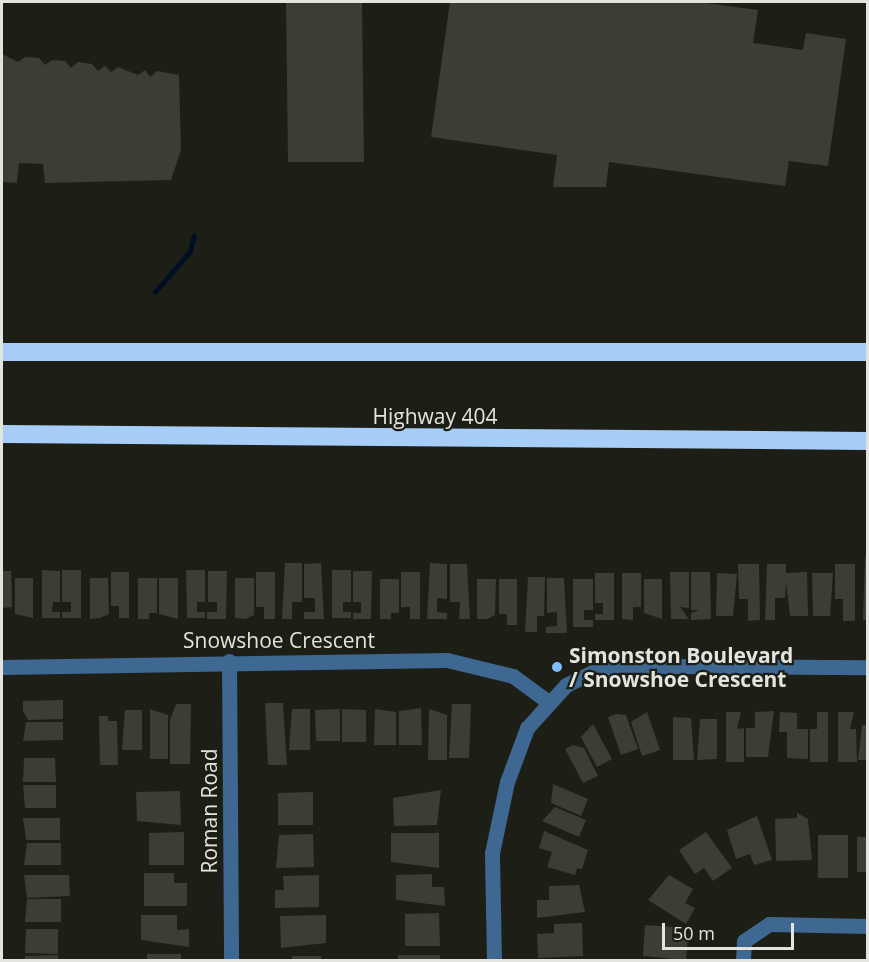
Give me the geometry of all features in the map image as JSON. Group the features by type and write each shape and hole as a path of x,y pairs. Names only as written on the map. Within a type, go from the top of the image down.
{"highway":[{"path":"2,352 867,352"},
{"name":"Highway 404","path":"2,434 867,441"}],"street":[{"name":"Snowshoe Crescent","path":"2,667 229,661 447,660 513,676 547,701"},
{"name":"Roman Road","path":"229,661 231,960"},
{"path":"494,960 492,853 498,818 527,728 547,701 597,670 867,668"},
{"path":"743,960 744,941 769,924 867,927"}],"building":[{"path":"286,2 362,2 364,162 288,162"},
{"path":"450,2 698,2 758,10 753,43 803,50 806,33 846,39 828,166 789,161 785,186 609,162 606,187 553,187 557,155 431,137"},
{"path":"2,54 18,62 25,57 39,58 45,65 52,60 65,61 71,68 78,62 92,64 98,71 105,66 111,72 118,67 138,75 145,70 150,77 157,71 179,75 181,150 171,180 45,183 43,164 19,163 17,183 2,182"},
{"path":"865,557 868,557 868,620 863,620"},
{"path":"285,563 302,563 302,602 292,602 292,619 282,619"},
{"path":"321,563 324,619 304,619 304,612 315,612 315,598 304,598 304,564"},
{"path":"430,563 447,564 447,599 437,598 437,612 447,613 447,619 427,619"},
{"path":"450,564 467,564 470,619 459,619 460,602 450,602"},
{"path":"738,564 759,564 760,620 748,621 748,599 739,599"},
{"path":"767,564 786,564 786,573 807,572 808,616 790,616 786,581 785,598 775,598 775,620 765,620"},
{"path":"835,564 855,564 855,621 843,621 843,599 835,599"},
{"path":"42,570 60,571 60,602 53,602 52,612 60,612 60,618 42,618"},
{"path":"62,570 81,570 81,618 62,618 62,612 71,612 71,602 62,602"},
{"path":"186,570 205,570 205,602 197,602 197,612 205,612 205,618 187,618"},
{"path":"332,570 351,570 351,602 343,602 343,612 351,612 351,618 332,618"},
{"path":"2,571 11,571 12,607 2,608"},
{"path":"208,571 227,571 226,619 207,619 207,612 217,612 217,602 208,602"},
{"path":"353,571 372,571 371,619 353,619 353,613 361,613 361,602 353,602"},
{"path":"111,572 129,572 129,618 119,618 119,606 111,606"},
{"path":"256,572 275,572 275,619 264,619 264,607 256,607"},
{"path":"401,572 420,572 420,619 410,619 410,607 401,607"},
{"path":"670,572 689,572 689,608 680,607 689,619 671,619"},
{"path":"691,572 710,572 711,619 691,620 691,613 699,610 691,610"},
{"path":"595,573 614,573 614,620 595,620 595,614 603,614 603,603 595,603"},
{"path":"622,573 641,573 641,607 633,607 633,620 622,619"},
{"path":"717,573 737,574 733,616 716,616"},
{"path":"812,573 833,573 830,616 813,616"},
{"path":"528,577 545,577 544,616 537,616 537,632 525,632"},
{"path":"15,578 33,578 33,618 15,614"},
{"path":"90,578 108,578 109,614 100,618 90,619"},
{"path":"138,578 157,578 157,613 149,613 149,619 138,619"},
{"path":"159,578 178,578 178,619 159,614"},
{"path":"235,578 254,578 254,615 245,619 235,618"},
{"path":"547,578 564,578 567,633 546,633 546,627 557,626 557,612 547,613"},
{"path":"380,579 399,579 399,613 391,613 391,619 380,619"},
{"path":"477,579 496,579 495,615 487,619 477,619"},
{"path":"499,579 517,579 517,625 507,625 507,614 499,614"},
{"path":"573,579 593,579 593,610 584,610 584,620 593,620 593,627 573,627"},
{"path":"644,579 662,579 662,619 644,613"},
{"path":"63,700 63,719 28,720 23,711 23,701"},
{"path":"265,703 283,703 287,765 268,765"},
{"path":"176,704 191,704 190,764 170,764 170,720"},
{"path":"452,704 471,704 469,758 449,758"},
{"path":"421,708 422,745 399,745 399,711"},
{"path":"150,709 168,715 168,759 150,759"},
{"path":"292,709 310,709 310,750 289,750"},
{"path":"340,709 340,741 316,741 315,710"},
{"path":"342,709 366,710 366,742 342,742"},
{"path":"375,709 396,712 396,745 374,745"},
{"path":"429,709 447,715 447,760 428,760"},
{"path":"125,710 142,710 142,750 122,750"},
{"path":"774,711 768,757 746,757 746,728 755,728 755,712"},
{"path":"647,712 660,750 642,756 631,722"},
{"path":"726,712 741,712 737,729 744,728 744,762 726,762"},
{"path":"780,712 797,713 797,729 808,729 808,759 787,758 787,732 779,732"},
{"path":"817,712 828,712 828,762 810,762 810,729 817,729"},
{"path":"838,712 854,712 850,729 856,729 857,762 838,762"},
{"path":"616,714 626,715 638,749 621,755 608,717"},
{"path":"99,716 108,716 108,721 117,721 118,765 100,765"},
{"path":"673,717 691,718 694,760 673,760"},
{"path":"700,719 717,719 717,759 697,760"},
{"path":"26,722 63,722 63,740 23,741"},
{"path":"593,724 612,759 597,767 581,737"},
{"path":"862,725 868,725 868,760 858,760"},
{"path":"573,745 584,748 598,776 583,783 565,749"},
{"path":"24,758 55,758 56,782 23,782"},
{"path":"553,784 588,799 581,816 551,803"},
{"path":"23,785 56,785 56,808 25,808"},
{"path":"441,790 437,825 394,826 393,798"},
{"path":"180,791 181,825 137,821 136,792"},
{"path":"313,792 313,825 278,825 278,793"},
{"path":"555,807 586,820 579,837 542,821"},
{"path":"797,813 808,819 812,860 776,861 775,819 797,818"},
{"path":"757,816 772,860 754,865 750,854 736,859 727,830"},
{"path":"23,818 60,818 60,840 26,840"},
{"path":"544,831 588,850 582,869 577,868 575,875 547,867 552,852 539,848"},
{"path":"184,832 184,865 149,865 149,833"},
{"path":"706,832 732,868 713,881 704,868 695,874 679,850"},
{"path":"391,833 439,833 439,868 391,862"},
{"path":"313,834 314,867 276,868 279,835"},
{"path":"818,835 848,835 848,878 818,878"},
{"path":"857,837 868,837 868,872 857,872"},
{"path":"27,843 61,843 61,865 24,865"},
{"path":"144,873 174,873 174,883 187,883 187,906 144,906"},
{"path":"432,874 432,887 444,887 445,906 396,900 396,875"},
{"path":"24,875 69,875 70,896 27,898"},
{"path":"319,875 319,907 275,908 275,890 284,890 283,876"},
{"path":"669,875 693,889 685,903 695,908 686,924 648,900"},
{"path":"579,885 585,912 537,918 537,900 549,900 549,886"},
{"path":"27,899 61,899 61,922 25,922"},
{"path":"439,913 440,946 405,946 405,914"},
{"path":"141,915 177,915 177,930 189,929 189,947 141,940"},
{"path":"326,915 326,943 281,948 280,916"},
{"path":"582,923 583,956 538,958 537,934 554,933 554,924"},
{"path":"645,925 673,927 672,937 688,938 686,960 643,956"},
{"path":"26,929 58,929 58,954 25,953"},
{"path":"147,954 181,954 181,960 147,960"},
{"path":"58,955 58,960 25,960 25,956"},
{"path":"398,955 440,955 440,960 398,960"},
{"path":"292,956 321,956 321,960 292,960"}],"waterway":[{"path":"155,292 190,251 194,235"}],"place":[{"name":"Simonston Boulevard / Snowshoe Crescent","path":"557,667"}]}
